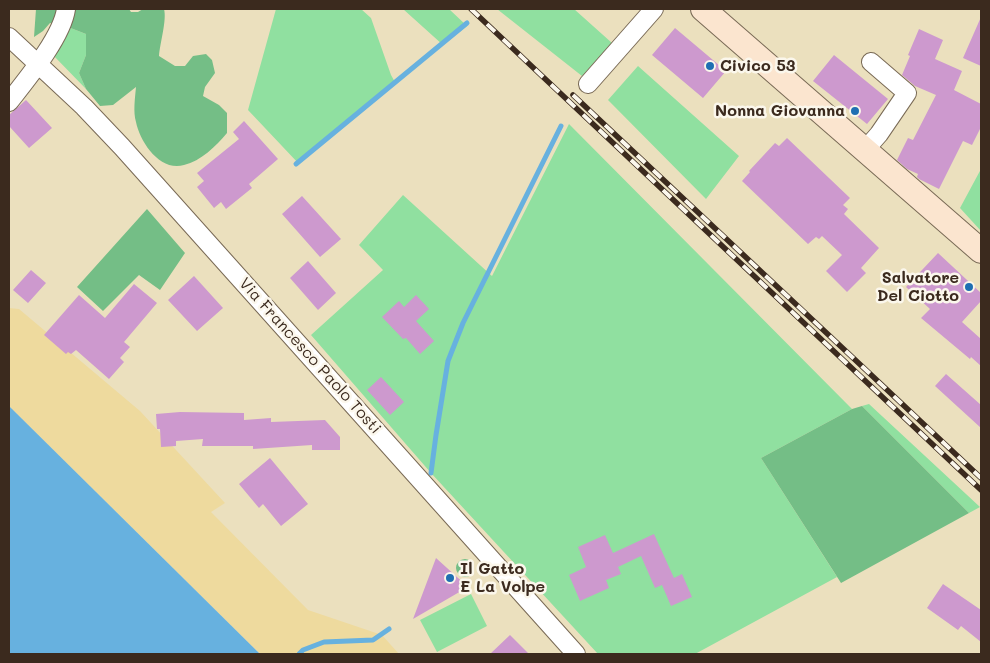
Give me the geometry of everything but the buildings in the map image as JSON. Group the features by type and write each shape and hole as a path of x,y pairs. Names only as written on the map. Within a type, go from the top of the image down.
{"main road":[{"path":"703,9 981,252"}],"street":[{"path":"9,102 39,63 65,19 66,9"},
{"path":"588,84 654,9"},
{"name":"Via Francesco Paolo Tosti","path":"9,37 39,63 122,147 576,654"},
{"path":"865,150 879,134 907,93 871,62"}],"green space":[{"path":"36,9 129,9 131,12 138,12 143,9 164,9 164,25 159,56 175,66 185,66 193,56 206,54 212,60 215,73 205,87 203,96 219,105 227,113 227,133 208,152 190,163 175,166 159,160 152,154 138,130 134,105 136,87 113,105 100,106 86,89 79,73 86,55 86,34 50,23 34,37"},
{"path":"276,9 361,9 371,18 396,84 299,164 248,110"},
{"path":"403,9 449,9 467,26 443,45"},
{"path":"497,9 574,9 612,43 582,76"},
{"path":"68,27 86,34 86,55 79,73 86,89 52,54"},
{"path":"638,66 739,156 706,199 608,100"},
{"path":"569,124 852,409 761,458 837,577 695,654 598,654 431,473 311,335 383,270 359,245 403,195 492,276"},
{"path":"981,169 981,231 960,208"},
{"path":"147,209 185,253 160,290 139,275 103,311 77,287"},
{"path":"869,404 980,507 969,513 862,406"},
{"path":"862,406 969,513 841,583 761,458 852,409"},
{"path":"461,559 469,559 474,564 472,575 461,577 456,572 456,564"},
{"path":"471,594 487,626 437,652 420,620"}],"sand":[{"path":"9,308 19,309 140,411 225,503 211,512 308,610 382,635 399,654 260,654 9,406"}],"water":[{"path":"9,406 260,654 9,654"}],"waterway":[{"path":"296,164 467,23"},
{"path":"431,473 448,361 463,323 561,126"},
{"path":"299,654 303,650 324,642 373,640 389,629"}],"railway":[{"path":"471,9 981,490"},
{"path":"573,95 981,478"}],"place":[{"name":"Civico 53","path":"710,66"},
{"name":"Nonna Giovanna","path":"855,111"},
{"name":"Salvatore Del Ciotto","path":"969,287"},
{"name":"Il Gatto E La Volpe","path":"450,578"}]}
